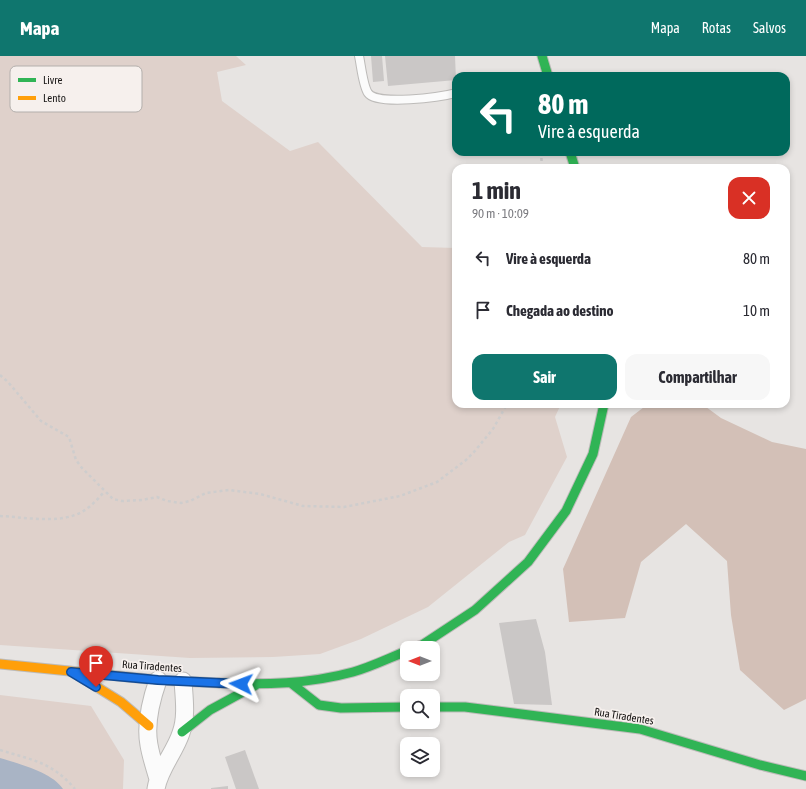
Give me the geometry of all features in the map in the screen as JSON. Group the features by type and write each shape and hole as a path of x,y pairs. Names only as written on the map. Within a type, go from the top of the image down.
{"main road":[{"path":"542,56 547,72"},
{"path":"428,641 475,610 528,562 566,511 593,454 603,408"},
{"name":"Rua Tiradentes","path":"0,664 158,680 256,684 290,683 353,672 400,654"},
{"path":"71,672 121,702 148,726"},
{"path":"290,683 307,698 319,705 341,708 400,708"},
{"path":"182,732 210,710 256,684"},
{"name":"Rua Tiradentes","path":"440,707 466,707 640,729 760,765 806,776"}],"street":[{"path":"157,784 149,745 148,726 152,700 158,680"},
{"path":"157,784 182,732 184,707 183,680"}],"lane":[{"path":"359,56 368,92 376,99 390,101 452,93"}],"path":[{"path":"0,375 8,382 41,421 69,437 76,460 89,477 113,499 122,501 142,500 157,497 180,503 190,501 206,493 229,490 280,498 297,505 331,507 355,505 400,496 437,482 466,460 492,429 505,408"},
{"path":"0,516 61,518 75,515 89,507 104,492"},
{"path":"0,750 37,761 55,769 75,789"}],"shaded area":[{"path":"0,56 236,56 246,65 217,72 222,101 290,151 318,142 422,247 452,248 452,408 559,408 555,417 567,457 525,535 509,542 428,607 361,639 320,654 273,657 190,658 0,645"},
{"path":"643,408 707,408 721,418 772,442 806,449 806,699 784,710 740,670 731,615 727,561 686,524 641,562 625,618 569,622 563,569 631,417"},
{"path":"0,695 91,706 124,760 123,789 0,789"}],"water":[{"path":"0,758 43,773 58,783 63,789 0,789"}],"building":[{"path":"371,56 382,56 384,81 373,82"},
{"path":"385,56 455,56 456,72 452,72 452,80 388,86"},
{"path":"536,619 545,652 552,705 514,704 499,623"},
{"path":"245,750 259,789 236,789 225,757"},
{"path":"228,786 228,789 211,789 211,788"}],"traffic: fast":[{"path":"542,56 547,72"},
{"path":"571,156 574,164"},
{"path":"428,641 475,610 528,562 566,511 593,454 603,408"},
{"path":"219,683 270,684 320,679 360,670 400,654"},
{"path":"291,683 319,705 341,708 400,707"},
{"path":"182,732 210,710 256,685"},
{"path":"440,707 465,707 640,729 760,765 806,776"}],"traffic: slow":[{"path":"0,664 158,680 219,683"},
{"path":"76,674 121,702 149,726"}],"route":[{"path":"96,687 71,672 158,680 183,680 241,684"}]}
